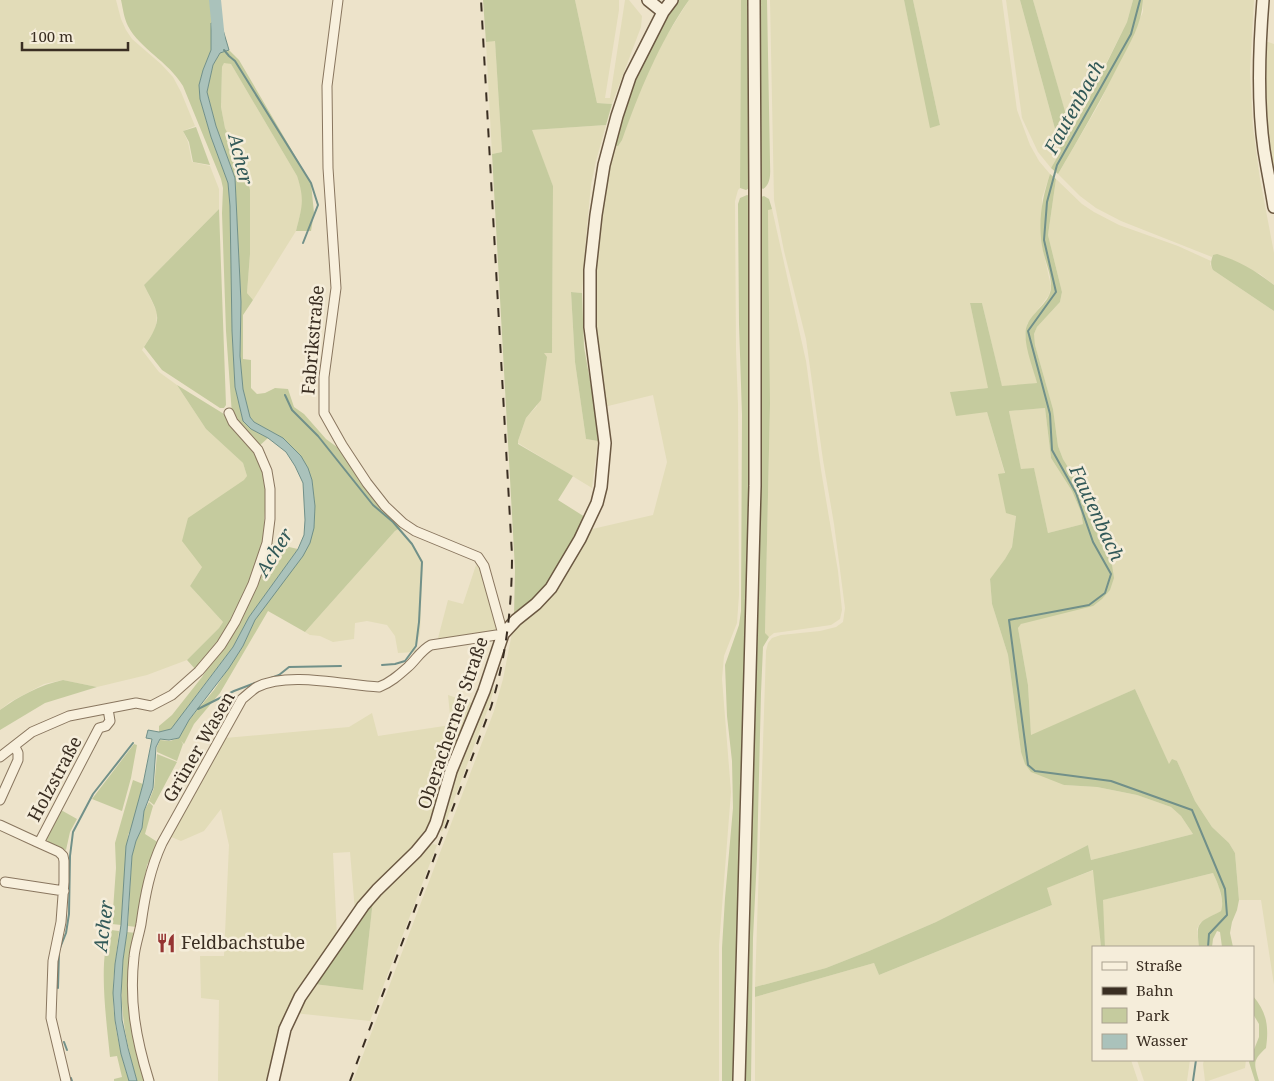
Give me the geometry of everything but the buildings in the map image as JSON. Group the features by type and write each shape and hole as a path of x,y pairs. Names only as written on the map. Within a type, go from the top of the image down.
{"street":[{"name":"Fabrikstraße","path":"338,0 327,86 328,168 336,288 324,377 324,413 342,445 368,483 385,506 403,523 415,531 478,557 484,566 503,634"},
{"path":"648,0 663,12"},
{"name":"Oberacherner Straße","path":"273,1081 285,1029 300,997 363,906 431,834 451,771 484,691 503,634 551,588 560,576 590,520 601,487 605,443 590,327 590,270 596,215 604,165 630,77 663,12 672,0"},
{"path":"739,1081 755,486 754,0"},
{"path":"1263,0 1259,58 1261,102 1264,149 1274,207"},
{"path":"0,757 32,732 69,716 136,703 151,706 172,695 199,671 221,645 252,584 267,543 270,519 270,489 267,471 258,450 233,422 229,413"},
{"name":"Grüner Wasen","path":"149,1081 132,1010 134,957 147,885 154,860 162,843 242,700 257,687 275,680 307,680 378,687 388,684 431,645 503,634"},
{"name":"Holzstraße","path":"100,728 106,726 110,720 108,709"},
{"name":"Holzstraße","path":"66,1081 52,1018 52,961 61,922 64,891 63,856 59,852 39,843 100,728 96,711"},
{"path":"0,800 18,760 18,753 15,747"},
{"path":"0,825 39,843"},
{"path":"5,882 64,891"}],"shaded area":[{"path":"0,0 116,0 121,19 132,39 161,64 173,77 181,92 195,126 183,131 188,142 192,162 210,166 219,189 219,209 144,285 157,312 156,328 142,350 159,372 177,385 206,429 243,463 247,476 202,567 190,586 223,622 187,660 147,675 97,687 63,680 44,684 10,702 0,710"},
{"path":"575,0 619,0 605,98 610,98 625,0 629,0 642,16 641,27 612,104 597,103"},
{"path":"689,0 741,0 740,188 735,201 739,595 737,623 724,656 722,679 731,792 719,945 719,1081 353,1081 494,711 503,679 513,628 588,530 653,515 667,462 653,395 604,407 595,348 594,254 613,145 662,43"},
{"path":"770,0 904,0 931,127 940,125 913,0 1002,0 1017,110 1030,145 1039,161 1050,174 1042,198 1042,246 1051,286 1049,295 1027,324 1025,335 1037,383 1002,387 982,303 970,303 989,388 950,392 987,412 1005,474 998,474 1016,515 1012,547 990,579 992,604 1008,655 1021,752 1064,785 1097,787 1137,795 1171,807 1181,816 1193,834 1091,860 1088,845 936,922 869,951 826,968 755,987 766,651 768,643 772,638 836,627 843,622 845,608 806,339 784,251 774,200"},
{"path":"1006,0 1020,0 1061,151 1051,168 1038,152 1022,118"},
{"path":"1033,0 1133,0 1127,22 1071,133"},
{"path":"1143,0 1254,0 1250,71 1253,128 1260,179 1274,253 1274,285 1260,274 1121,221 1096,208 1080,196 1058,174 1099,104 1143,12"},
{"path":"495,40 502,152 492,154 486,42"},
{"path":"1265,43 1274,44 1274,190 1264,124"},
{"path":"224,62 231,64 297,176 302,192 303,203 296,231 253,300 247,293 250,254 250,190 247,172 225,128 221,107 222,67"},
{"path":"606,125 591,185 582,293 571,292 575,362 586,439 598,441 592,488 518,443 518,441 526,418 537,406 543,353 552,353 553,186 531,130"},
{"path":"1056,179 1082,204 1094,212 1119,225 1178,246 1211,261 1210,264 1213,270 1274,311 1274,985 1261,900 1239,900 1235,853 1229,843 1212,827 1195,801 1177,761 1169,765 1135,689 1031,736 1028,685 1018,628 1021,624 1112,565 1098,536 1079,485 1063,459 1058,446 1053,409 1035,345 1034,334 1037,327 1060,302 1062,292 1048,235"},
{"path":"768,209 772,209 806,361 821,470 838,571 842,610 840,619 831,625 774,633 769,637 765,634 770,404"},
{"path":"1045,408 1051,458 1072,491 1081,512 1083,524 1048,533 1034,469 1021,470 1009,411"},
{"path":"400,528 423,561 420,633 415,652 398,653 395,636 387,625 367,621 355,623 354,639 333,642 305,632 395,531"},
{"path":"476,565 480,569 497,630 493,634 437,642 448,600 463,604"},
{"path":"488,687 494,689 489,706 442,832 438,826 446,794"},
{"path":"448,695 475,704 427,832 355,911 350,852 333,853 337,937 298,993 269,1081 218,1081 219,1000 201,998 200,956 224,956 229,845 221,809 204,831 181,841 169,836 225,738 349,727 372,713 378,736 451,725"},
{"path":"437,845 370,1021 294,1013 314,984 363,990 373,900 428,846"},
{"path":"1094,870 1101,946 1092,946 1092,1061 1131,1061 1138,1081 755,1081 755,997 874,963 879,975 1052,905 1046,888"},
{"path":"1213,873 1219,887 1223,906 1221,911 1200,923 1197,929 1199,946 1105,946 1102,900"},
{"path":"1137,1061 1190,1061 1187,1081 1144,1081"},
{"path":"1204,1061 1246,1061 1245,1068 1208,1081 1205,1081"}],"green space":[{"path":"121,0 219,0 221,23 211,24 211,50 199,85 200,99 211,137 228,183 235,387 243,421 251,429 268,438 258,447 232,415 226,331 222,213 223,188 221,179 183,86 170,69 133,34 128,26"},
{"path":"483,0 575,0 597,103 612,104 606,125 532,130 553,186 552,353 544,353 547,357 541,400 526,418 518,444 573,476 558,500 585,517 577,535 545,588 514,616 515,569 492,154 502,152 495,41 486,42"},
{"path":"678,0 689,0 659,50 622,140 618,146 613,145 638,72"},
{"path":"741,0 748,0 751,187 746,190 740,188"},
{"path":"760,0 767,0 770,169 768,184 763,189 759,186"},
{"path":"904,0 913,0 940,125 930,128"},
{"path":"1020,0 1033,0 1071,132 1127,22 1133,0 1143,0 1138,25 1131,41 1058,174 1051,168 1061,151"},
{"path":"229,50 239,60 311,183 314,213 311,231 296,231 302,203 297,176 231,64 224,63 222,67 221,107 225,128 247,172 250,190 250,254 247,293 253,300 243,315 243,359 251,360 251,388 257,394 265,393 275,388 288,389 294,407 304,414 326,439 341,450 372,497 393,518 400,528 395,531 305,632 268,611 220,693 194,724 184,744 181,741 183,744 177,761 157,752 160,740 170,741 179,738 189,720 214,690 243,646 255,620 314,528 315,506 312,480 283,438 254,422 250,417 243,389 240,356 241,302 235,178 216,126 207,92 213,65 220,53"},
{"path":"196,127 210,165 193,162 189,142 183,131"},
{"path":"1050,174 1056,179 1048,235 1062,292 1060,302 1037,327 1034,334 1035,345 1053,409 1058,446 1063,459 1079,485 1098,536 1112,565 1114,578 1110,590 1093,606 1021,624 1018,628 1028,685 1031,735 1135,689 1169,764 1172,759 1177,761 1195,801 1212,827 1229,843 1235,853 1239,900 1230,933 1233,946 1222,946 1220,932 1217,931 1212,946 1199,946 1198,932 1200,924 1221,911 1222,907 1220,892 1213,873 1103,900 1105,946 1101,946 1093,870 1047,888 1052,905 879,975 874,963 755,997 755,987 826,968 869,951 936,922 1088,845 1091,860 1193,834 1181,816 1171,807 1137,795 1097,787 1064,785 1031,772 1025,764 1021,752 1008,655 992,604 990,579 1012,547 1016,516 1006,513 998,474 1005,473 987,412 956,416 950,392 988,388 970,303 982,303 1002,386 1037,383 1025,336 1028,323 1048,298 1051,288 1040,227 1043,201","holes":["1045,408 1051,458 1072,491 1081,512 1083,524 1048,533 1034,468 1021,469 1009,411"]},
{"path":"747,195 750,196 750,497 733,1081 722,1081 722,948 733,808 732,761 727,716 725,665 739,625 741,611 742,415 738,204 740,198"},
{"path":"764,196 769,199 772,209 768,210 770,404 765,633 769,637 763,647 761,693 753,938 751,1081 742,1081 759,200"},
{"path":"219,209 226,405 224,408 220,408 162,370 144,347 155,329 157,316 144,285"},
{"path":"1217,254 1247,267 1274,285 1274,311 1213,270 1211,264 1213,255"},
{"path":"571,292 582,293 584,347 595,409 598,441 586,439 575,362"},
{"path":"177,385 224,414 255,450 263,472 266,494 263,541 249,585 220,640 196,670 187,660 223,622 190,586 202,567 182,541 188,518 244,480 247,476 243,463 206,429"},
{"path":"271,543 298,549 249,617 233,647 177,722 171,729 159,732 159,726 172,715 202,677 230,634"},
{"path":"63,680 97,687 45,703 0,730 0,710 30,692"},
{"path":"134,744 137,745 122,811 92,799"},
{"path":"157,754 177,762 154,805 149,801 154,788"},
{"path":"133,780 143,784 134,821 128,835 121,925 112,924 116,868 115,843"},
{"path":"149,802 153,806 145,834 159,843 147,865 137,927 128,926 132,856 142,828 144,811"},
{"path":"61,810 77,819 70,832 66,850 51,845 47,838"},
{"path":"373,900 363,990 314,984 322,976"},
{"path":"111,930 119,931 113,1004 118,1037 129,1081 114,1081 114,1079 122,1077 117,1056 110,1057 105,1010 104,974 107,942"},
{"path":"127,932 136,933 130,983 131,1027 146,1081 137,1081 124,1025 122,972"},
{"path":"1254,997 1264,1014 1267,1027 1266,1048 1258,1056 1255,1063 1259,1081 1255,1081 1249,1062 1254,1061 1254,1050 1259,1037 1259,1024 1254,1016"}],"water":[{"path":"211,23 221,23 229,50 220,53 213,65 207,92 216,126 235,178 241,302 240,356 243,389 250,417 254,422 283,438 301,456 308,468 312,480 315,506 314,528 310,543 303,556 255,620 243,646 229,668 189,720 179,738 160,739 156,747 153,788 144,811 142,828 132,856 127,932 123,960 122,1020 137,1081 129,1081 121,1054 115,1020 113,993 121,925 126,846 143,784 152,739 146,738 148,730 159,732 171,729 233,647 249,617 298,549 304,535 303,483 286,452 268,438 251,429 243,421 235,387 228,183 211,137 200,99 199,85 211,50"}],"waterway":[{"name":"Acher","path":"215,0 219,40"},
{"name":"Fautenbach","path":"1140,0 1131,34 1057,165 1047,202 1044,240 1056,292 1028,331 1050,414 1052,450 1076,493 1093,542 1111,574 1105,593 1089,605 1009,620 1028,765 1035,771 1111,781 1192,810 1225,889 1227,915 1209,934 1208,946"},
{"path":"224,50 235,61 311,183 318,205 303,243"},
{"path":"285,395 292,410 318,436 373,505 393,522 412,544 422,562 416,646 405,661 382,665"},
{"path":"271,678 279,675 289,667 341,666"},
{"path":"198,709 255,683"},
{"path":"60,948 66,933 69,914 70,856 73,832 93,794 133,743"},
{"path":"58,988 59,952"},
{"path":"64,1042 67,1050"},
{"name":"Fautenbach","path":"1193,1081 1196,1061"}],"railway":[{"path":"350,1081 491,707 501,670 507,632 511,594 512,555 481,0"}],"place":[{"name":"Feldbachstube","path":"166,943"}]}
